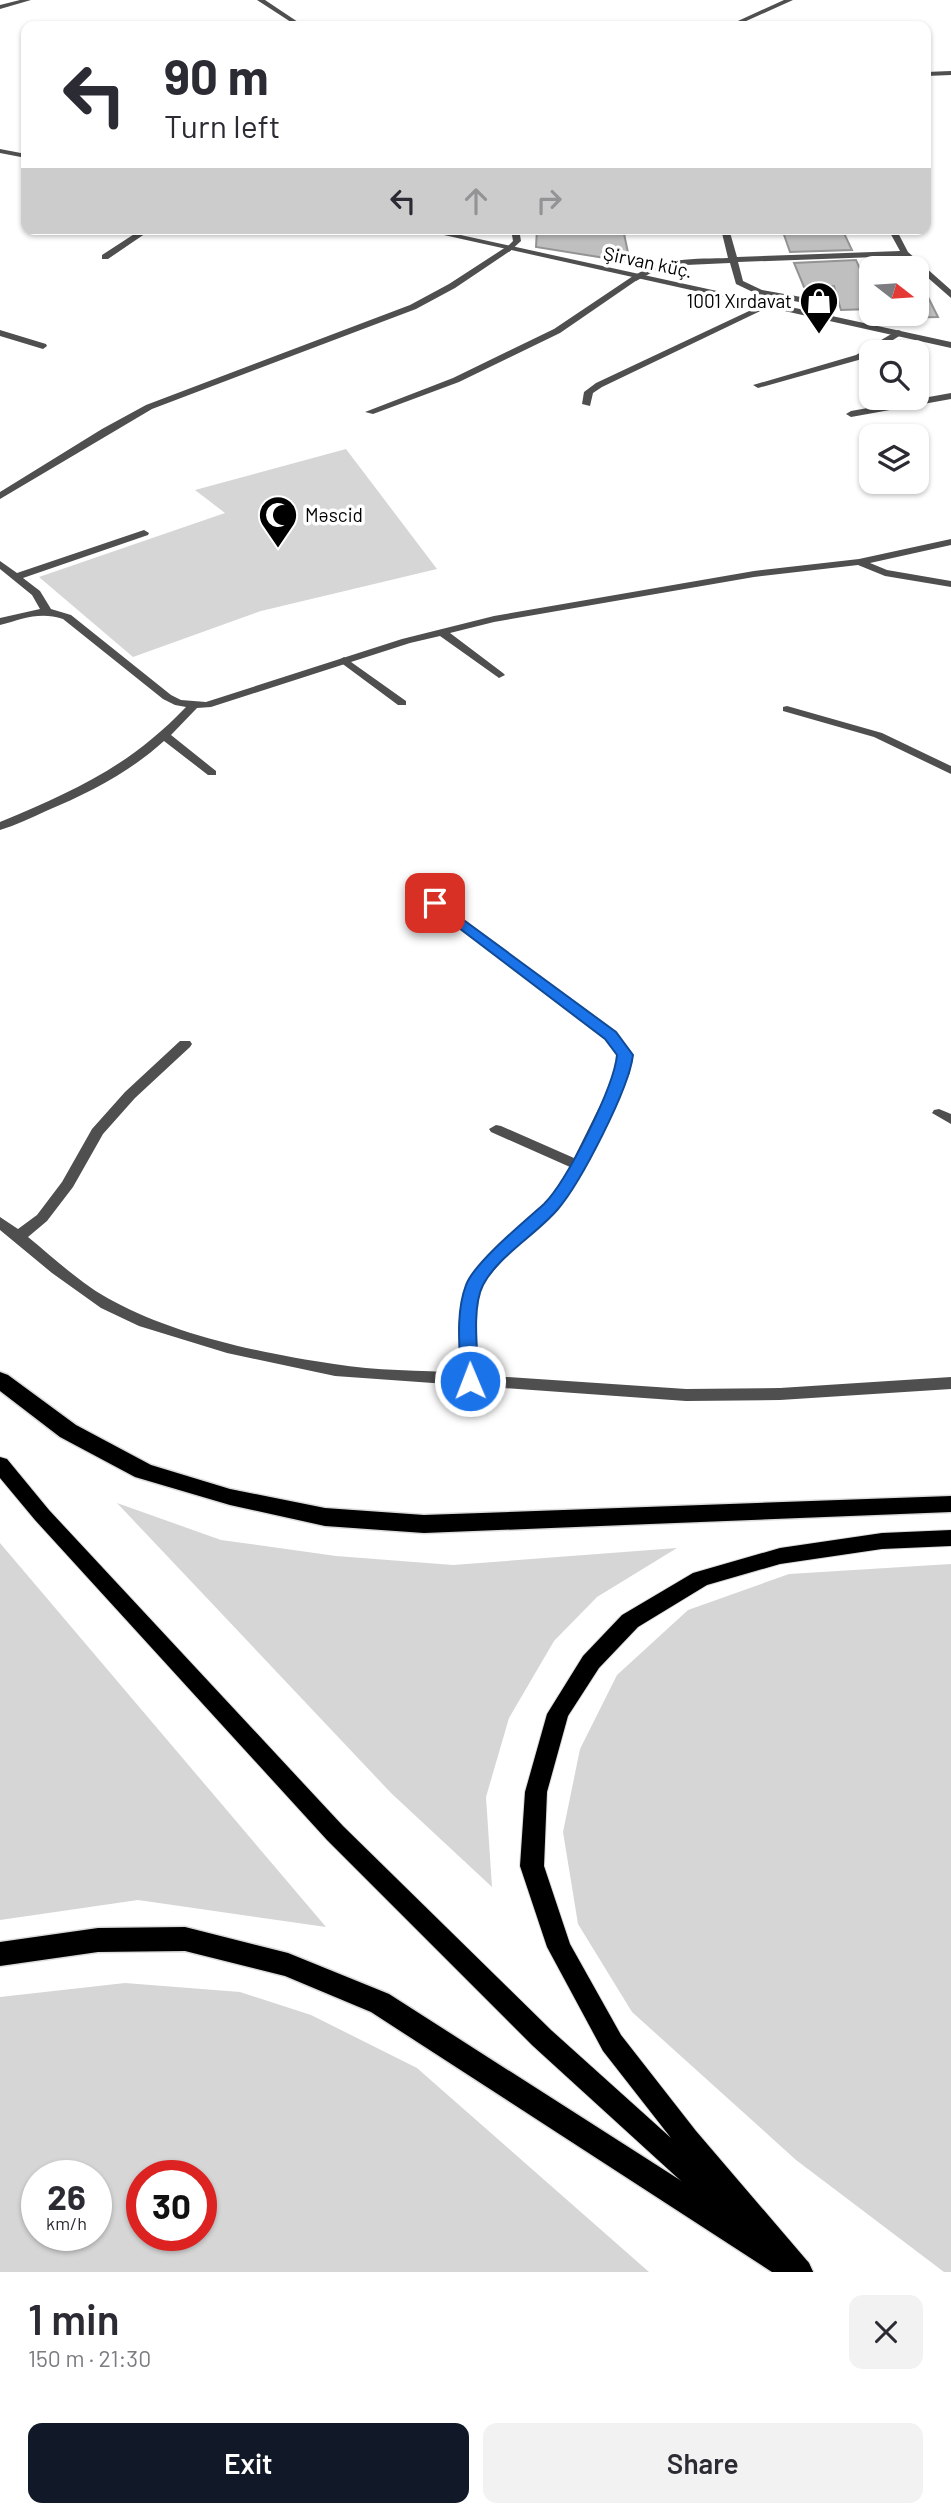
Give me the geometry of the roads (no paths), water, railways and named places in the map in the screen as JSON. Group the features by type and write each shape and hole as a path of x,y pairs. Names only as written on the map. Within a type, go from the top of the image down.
{"highway":[{"path":"0,1380 68,1431 143,1471 230,1497 325,1517 424,1524 951,1504"},
{"path":"0,1954 98,1940 185,1938 288,1965 380,2003 799,2272"}],"main road":[{"path":"0,1464 42,1515 335,1833 542,2038 799,2272"},
{"path":"799,2272 687,2139 611,2043 559,1947 532,1867 536,1792 558,1714 590,1662 630,1621 700,1579 780,1556 882,1541 951,1538"}],"street":[{"path":"0,7 28,0"},
{"path":"260,0 293,21"},
{"path":"742,21 790,0"},
{"path":"931,74 951,73"},
{"path":"0,151 21,155"},
{"path":"105,257 139,235"},
{"name":"Şirvan küç.","path":"451,235 636,278 950,344"},
{"path":"0,496 149,407 413,307 452,286 509,249 517,241 516,235"},
{"path":"726,235 738,282 746,287 815,302"},
{"path":"895,235 905,253 951,295"},
{"path":"370,412 456,380 557,331 649,271 686,262 732,258 905,253"},
{"path":"587,404 589,392 599,385 766,306"},
{"path":"0,333 43,346"},
{"path":"758,385 859,357 898,333"},
{"path":"851,414 951,396"},
{"path":"15,577 144,533"},
{"path":"0,622 46,610 67,617 167,697 193,706 207,705 440,631 494,619 754,575 859,562 951,542"},
{"path":"859,562 898,576 951,584"},
{"path":"0,564 36,593 46,610"},
{"path":"440,631 499,675"},
{"path":"344,660 402,703"},
{"path":"0,826 109,778 166,737 193,706"},
{"path":"787,709 878,735 951,770"},
{"path":"166,737 212,772"},
{"path":"435,903 611,1035 625,1055 623,1073 578,1165 552,1205 507,1246 474,1284 468,1314 470,1381"},
{"path":"18,1237 42,1217 68,1184 97,1132 130,1094 186,1044"},
{"path":"496,1129 578,1165"},
{"path":"0,1222 106,1304 144,1322 274,1359 335,1370 686,1395 780,1394 951,1383"}],"place":[{"name":"1001 Xırdavat","path":"819,335"},
{"name":"Məscid","path":"278,549"}]}
